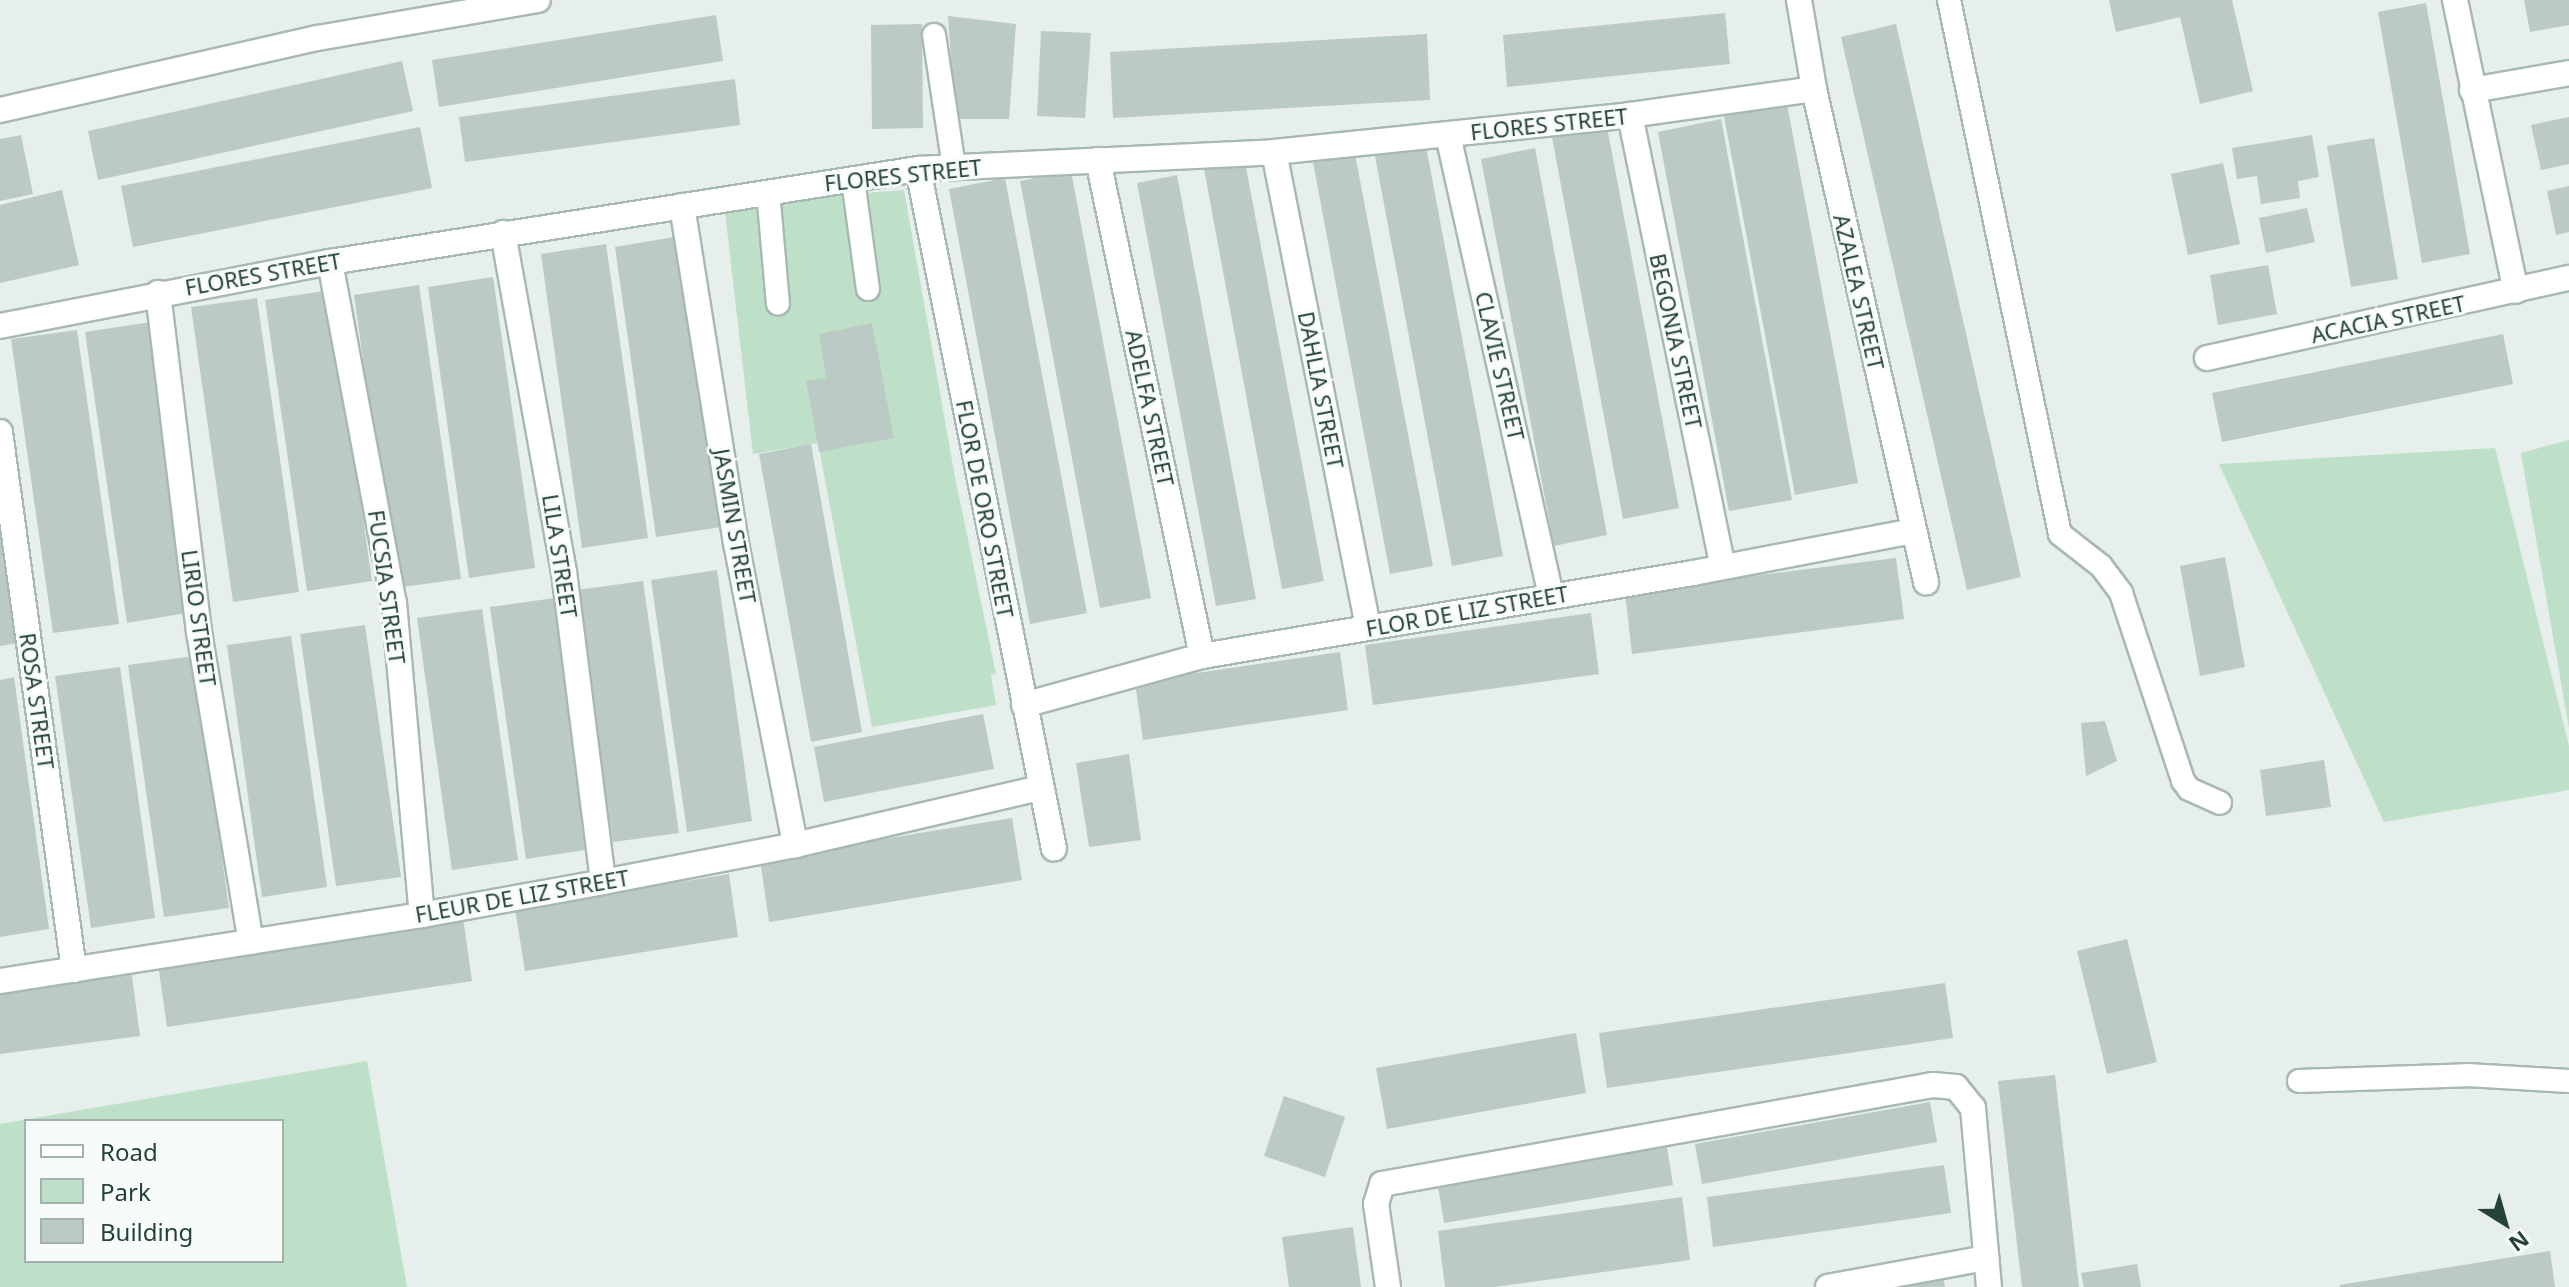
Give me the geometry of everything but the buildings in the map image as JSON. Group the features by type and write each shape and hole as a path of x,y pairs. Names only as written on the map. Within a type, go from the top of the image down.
{"street":[{"path":"0,110 318,38 538,0"},
{"name":"AZALEA STREET","path":"1799,0 1814,89 1926,582"},
{"path":"2455,0 2516,291"},
{"path":"2472,90 2569,73"},
{"name":"FLORES STREET","path":"0,326 330,262 918,169 1274,152 1630,115 1814,89"},
{"name":"BEGONIA STREET","path":"1630,115 1723,567"},
{"name":"CLAVIE STREET","path":"1448,135 1551,597"},
{"name":"DAHLIA STREET","path":"1274,152 1368,628"},
{"name":"ADELFA STREET","path":"1098,160 1202,656"},
{"name":"FLOR DE ORO STREET","path":"918,169 1054,849"},
{"name":"JASMIN STREET","path":"682,206 736,543 795,845"},
{"name":"LILA STREET","path":"503,233 564,572 603,882"},
{"name":"FUCSIA STREET","path":"330,262 394,603 422,915"},
{"name":"ACACIA STREET","path":"2207,358 2569,278"},
{"name":"LIRIO STREET","path":"158,293 199,632 251,942"},
{"name":"ROSA STREET","path":"0,432 74,970"},
{"name":"FLOR DE LIZ STREET","path":"1024,705 1202,656 1723,567 1913,531"},
{"name":"FLEUR DE LIZ STREET","path":"0,981 422,915 603,882 795,845 1040,788"},
{"path":"1388,1287 1376,1204 1382,1184 1933,1085 1956,1087 1973,1108 1989,1287"},
{"path":"1828,1287 1986,1258"}],"lane":[{"path":"1949,0 2060,534 2101,566 2121,593 2183,781 2189,789 2220,803"},
{"path":"934,35 954,167"},
{"path":"853,180 868,289"},
{"path":"768,192 778,304"},
{"path":"2299,1081 2467,1075 2569,1081"}],"green space":[{"path":"904,190 955,477 996,674 991,675 996,705 872,727 818,443 753,454 724,204"},
{"path":"2569,440 2569,728 2521,453"},
{"path":"2495,448 2569,746 2569,790 2384,822 2219,464"},
{"path":"367,1061 407,1287 0,1287 0,1124 24,1120 24,1263 284,1263 284,1119 29,1119"}]}
